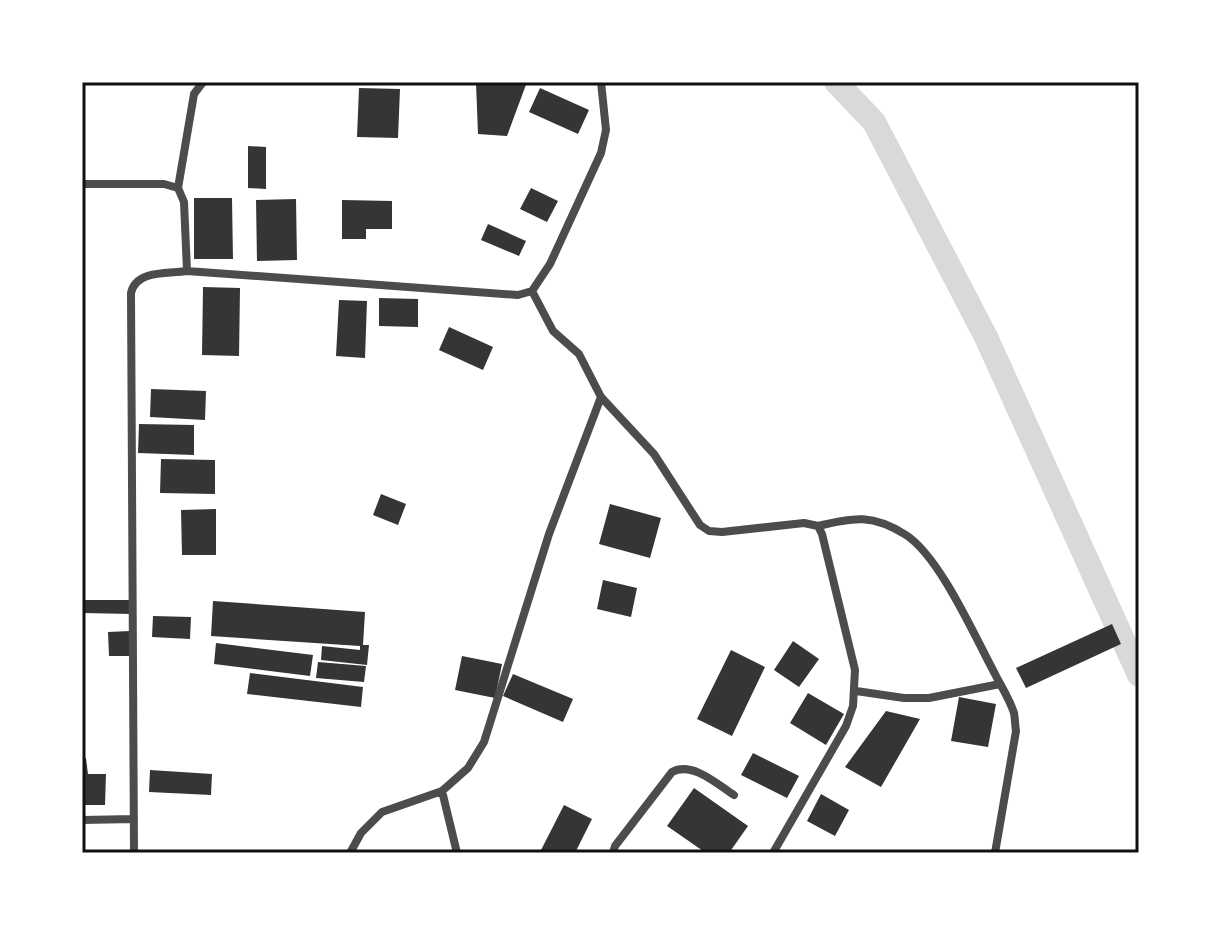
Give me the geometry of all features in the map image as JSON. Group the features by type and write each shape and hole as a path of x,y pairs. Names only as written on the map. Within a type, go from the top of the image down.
{"street":[{"path":"187,271 184,202 178,188 194,94 203,82"},
{"path":"134,853 133,282 140,277 187,271 507,294 532,291 550,264 601,153 606,130 601,82"},
{"path":"82,184 164,184 178,188"},
{"path":"532,291 553,331 587,365 601,397 654,454 700,525 709,531 804,523 818,526 852,517 867,518 903,533 917,543 940,574 1014,712 1016,731 995,853"},
{"path":"350,853 361,833 382,812 442,791 468,768 484,742 538,565 601,397"},
{"path":"773,853 846,726 856,691 855,670 818,526"},
{"path":"856,691 929,698 1000,684"},
{"path":"613,853 615,846 678,768 696,772 734,795"},
{"path":"442,791 457,853"},
{"path":"82,820 134,819"}],"building":[{"path":"527,82 507,136 478,134 476,83"},
{"path":"359,88 400,89 398,138 357,137"},
{"path":"540,88 589,110 578,134 529,112"},
{"path":"248,146 266,147 266,189 248,188"},
{"path":"531,188 558,201 547,222 520,209"},
{"path":"194,198 232,198 233,259 194,259"},
{"path":"296,199 297,260 257,261 256,200"},
{"path":"342,200 392,201 392,229 366,229 366,239 342,239"},
{"path":"488,224 526,241 519,256 481,240"},
{"path":"203,287 240,288 239,356 202,355"},
{"path":"379,298 418,299 418,327 379,326"},
{"path":"339,300 367,301 365,358 336,356"},
{"path":"449,327 493,347 483,370 439,350"},
{"path":"151,389 206,391 205,420 150,417"},
{"path":"139,424 194,425 194,455 138,453"},
{"path":"161,459 215,460 215,494 160,493"},
{"path":"381,494 406,504 398,525 373,515"},
{"path":"610,504 661,518 650,558 599,544"},
{"path":"216,509 216,555 182,555 181,510"},
{"path":"603,580 637,588 631,617 597,609"},
{"path":"82,600 132,600 132,614 82,613"},
{"path":"213,601 365,612 363,645 369,645 367,665 321,660 322,646 360,650 360,646 211,636"},
{"path":"153,616 191,617 190,639 152,637"},
{"path":"1112,624 1121,644 1026,688 1016,668"},
{"path":"130,631 130,656 109,656 108,632"},
{"path":"793,641 819,659 799,687 774,670"},
{"path":"216,643 313,655 310,676 214,664"},
{"path":"731,650 765,667 732,736 697,719"},
{"path":"462,656 502,664 495,698 455,690"},
{"path":"318,662 366,666 364,682 316,678"},
{"path":"250,673 363,687 361,707 247,694"},
{"path":"513,674 573,699 563,722 503,696"},
{"path":"808,693 844,714 826,745 790,723"},
{"path":"959,697 996,704 988,747 951,741"},
{"path":"886,711 920,719 881,787 845,767"},
{"path":"753,753 799,776 787,798 741,775"},
{"path":"82,758 86,758 88,774 106,774 105,805 82,805"},
{"path":"150,770 212,774 211,795 149,792"},
{"path":"694,788 748,826 729,853 706,853 667,826"},
{"path":"821,794 849,810 835,836 807,821"},
{"path":"564,805 592,819 575,853 540,852"}],"waterway":[{"path":"836,82 874,122 986,337 1139,675"}]}
